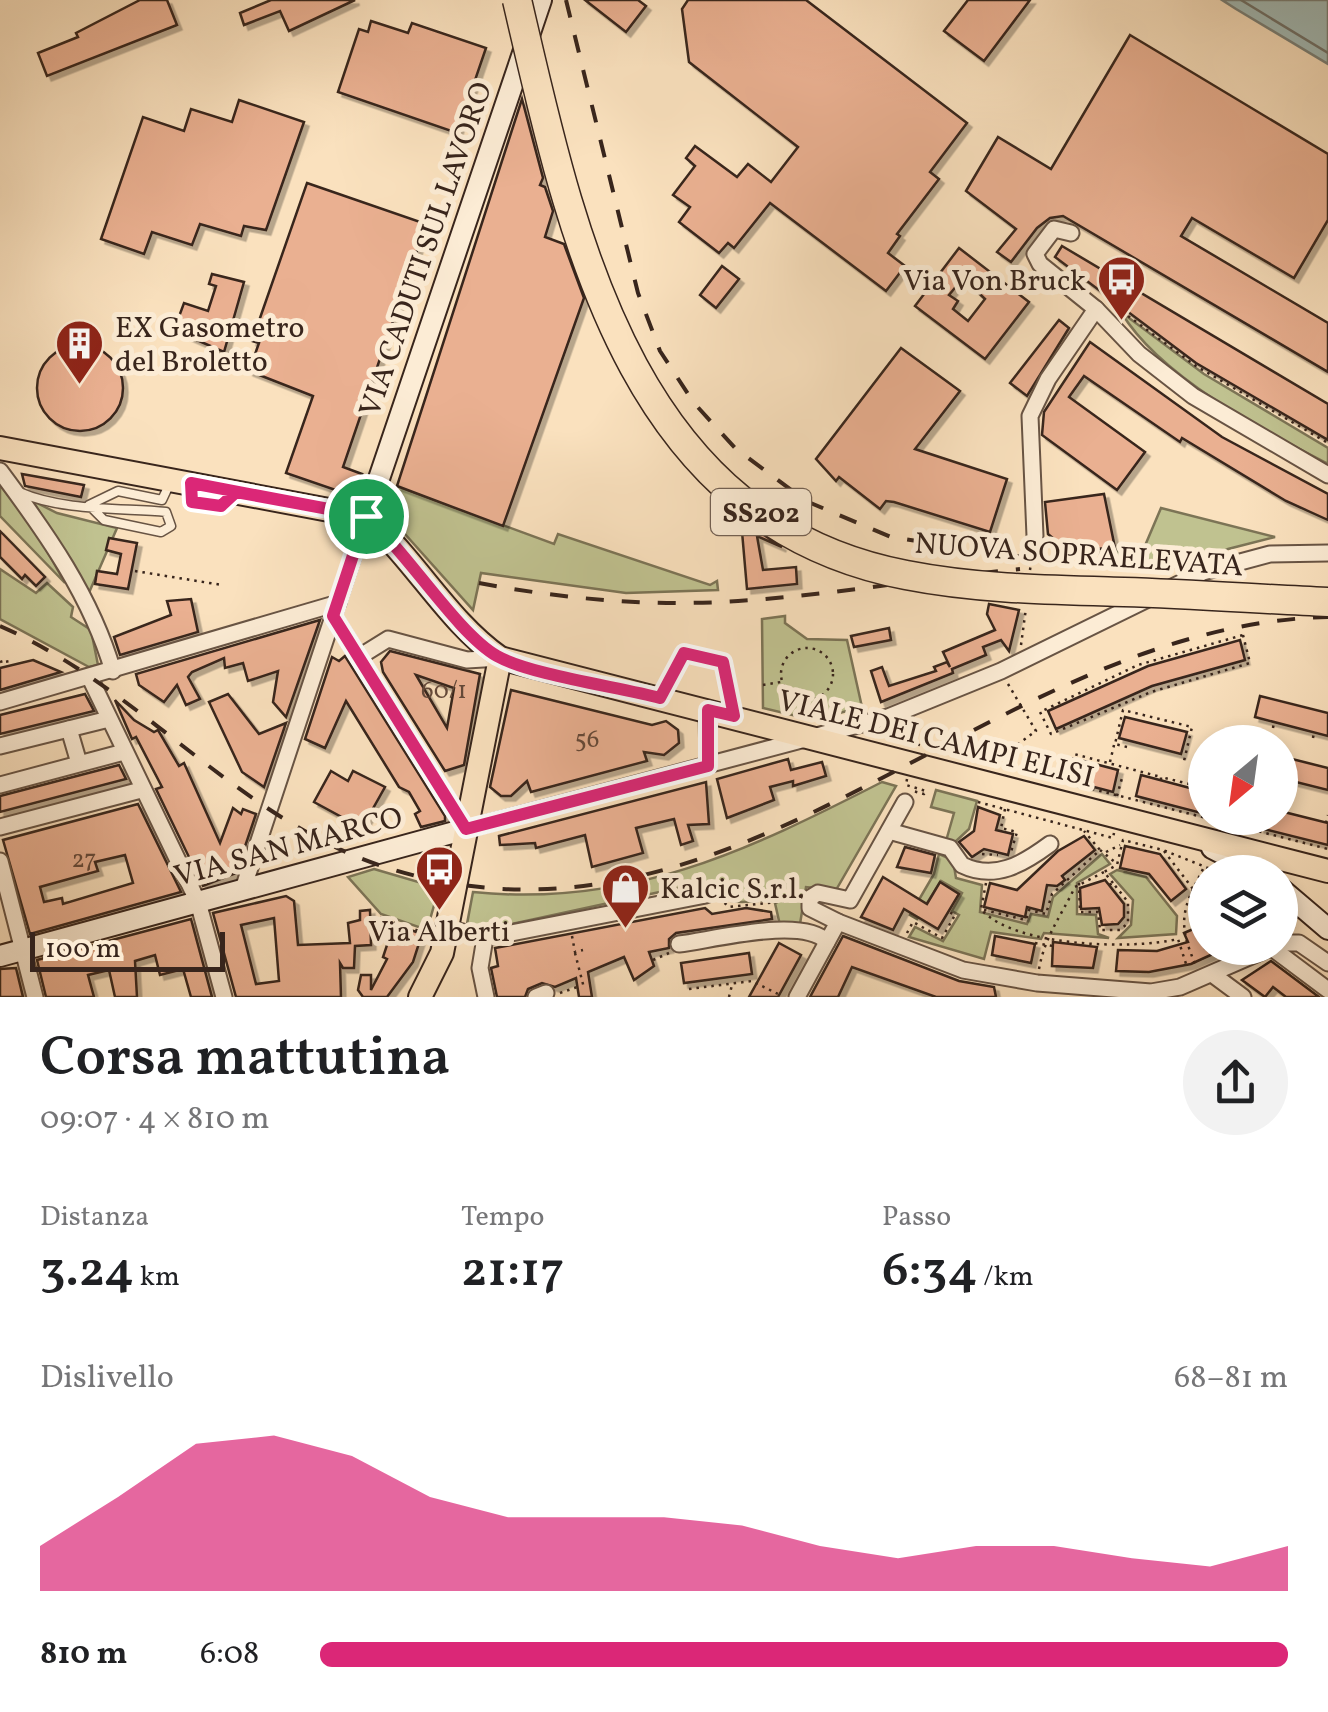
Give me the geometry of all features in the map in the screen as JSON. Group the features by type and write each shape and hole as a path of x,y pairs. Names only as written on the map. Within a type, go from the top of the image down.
{"highway":[{"name":"NUOVA SOPRAELEVATA","path":"517,0 564,194 605,314 654,404 718,480 747,503 815,545 903,575 1018,588 1328,602"},
{"name":"NUOVA SOPRAELEVATA","path":"538,0 580,187 622,308 651,366 686,418 728,466 756,489 823,530 906,558 1020,572 1328,585"}],"main road":[{"name":"VIA CADUTI SUL LAVORO","path":"366,516 538,0"},
{"path":"0,448 366,516 396,544 478,640 500,658 466,829 438,931 433,978 420,997"},
{"name":"VIALE DEI CAMPI ELISI","path":"500,658 1328,872"},
{"path":"491,700 512,679 539,668"},
{"path":"1154,825 1221,855"},
{"name":"VIA SAN MARCO","path":"0,956 466,829"},
{"path":"1298,903 1328,929"}],"street":[{"path":"1071,233 1054,230 1035,254 1040,264 1096,309 1139,354 1194,396 1328,475"},
{"path":"1035,536 1030,416 1048,379 1096,309"},
{"path":"0,471 71,575 101,629 114,672"},
{"path":"243,890 366,516"},
{"name":"VIA SAN MARCO","path":"466,829 817,737 944,696 1203,572 1270,554 1328,553"},
{"path":"0,702 335,610"},
{"path":"335,610 358,657 466,829"},
{"name":"VIALE DEI CAMPI ELISI","path":"358,657 388,638 467,660 500,658"},
{"path":"90,678 198,902 224,997"},
{"path":"708,710 708,766"},
{"path":"0,746 109,720"},
{"path":"70,729 80,764"},
{"path":"0,784 124,752"},
{"path":"0,827 142,790"},
{"path":"903,798 850,900 818,893 809,900 810,908 963,970 1037,983 1151,995 1232,965"},
{"path":"889,831 950,848 964,866 988,872 1012,869 1050,844"},
{"path":"0,860 36,997"},
{"path":"438,931 485,938 706,895"},
{"path":"797,997 838,922"},
{"path":"679,944 777,930 812,930 827,942"},
{"path":"485,938 480,968 486,997"},
{"path":"1298,942 1328,963"},
{"path":"1294,965 1328,990"},
{"path":"1212,974 1243,997"}],"lane":[{"path":"89,506 118,492 162,500 181,481"},
{"path":"14,490 89,506 166,512 171,526 161,532 104,520 89,506"},
{"path":"660,698 684,653 723,662 734,716"}],"path":[{"path":"1116,306 1226,384 1328,444"},
{"path":"1221,392 1226,384"},
{"path":"135,571 222,585"},
{"path":"1243,635 1250,662 1151,692 1051,734 1047,726 1040,712 1138,665 1243,635"},
{"path":"810,648 826,655 833,670 830,687 817,698 800,699 782,681 783,664 794,652 810,648"},
{"path":"0,662 7,660 8,666"},
{"path":"763,685 782,681"},
{"path":"1008,682 1036,731"},
{"path":"795,723 800,699"},
{"path":"1109,764 1123,710 1145,719 1188,727"},
{"path":"1014,747 1047,726"},
{"path":"892,729 890,734 896,739 1188,813"},
{"path":"1313,738 1314,732"},
{"path":"1115,744 1127,747"},
{"path":"1184,761 1188,744"},
{"path":"1067,783 1074,754 1188,786"},
{"path":"903,798 903,788 924,794 926,790 906,785 907,778"},
{"path":"1117,796 1122,778"},
{"path":"978,802 1112,838 1114,832"},
{"path":"964,866 986,852 1010,858 1017,832 1001,828 1005,810"},
{"path":"1326,823 1328,814"},
{"path":"1084,830 1116,865"},
{"path":"1274,835 1328,849"},
{"path":"1079,883 1090,883 1116,865 1122,840 1188,860"},
{"path":"985,844 986,852"},
{"path":"1106,852 1122,844"},
{"path":"981,909 1026,920 1029,910 1046,914 1052,894 1100,850"},
{"path":"1163,850 1188,884"},
{"path":"981,909 988,872"},
{"path":"1079,883 1080,912 1098,912 1100,930 1115,930 1128,924 1128,902 1104,872"},
{"path":"1038,976 1045,937 1062,920 1079,883"},
{"path":"706,895 708,900 719,898 729,907 809,900"},
{"path":"1188,898 1181,929 1188,946"},
{"path":"981,909 1000,925 1045,937 1136,945 1178,939 1189,973"},
{"path":"913,922 942,938 955,915 949,912"},
{"path":"380,917 438,931"},
{"path":"544,996 584,987 569,922"},
{"path":"1114,944 1115,930"},
{"path":"1160,943 1161,950"},
{"path":"653,960 679,944"},
{"path":"1035,944 1053,946"},
{"path":"1136,945 1137,952"},
{"path":"575,952 583,950"},
{"path":"689,989 755,981 784,997"},
{"path":"729,997 732,983"},
{"path":"574,988 576,997"}],"green space":[{"path":"1121,312 1204,374 1328,448 1328,464 1244,418 1186,380 1138,336"},
{"path":"0,485 33,526 65,583 0,516"},
{"path":"397,486 554,544 558,534 710,585 717,581 718,590 626,593 481,573 473,610 388,515"},
{"path":"33,501 57,513 117,528 88,595"},
{"path":"1161,508 1275,537 1228,549 1188,569 1098,562 1105,551 1144,548"},
{"path":"0,569 36,593 47,583 73,607 71,617 91,630 98,665 89,667 0,619"},
{"path":"785,616 785,623 807,639 847,640 862,707 813,720 763,708 762,619"},
{"path":"882,782 896,786 836,890 806,887 800,924 780,925 774,899 726,900 711,891 706,882 484,930 467,924 473,892 530,895 584,891 685,869 783,831"},
{"path":"936,790 977,801 969,829 954,843 946,841 954,813 931,807"},
{"path":"939,854 953,860 956,878 982,885 980,912 1027,924 1031,914 1048,917 1053,897 1102,854 1110,864 1077,883 1077,914 1096,915 1098,934 1109,938 1044,933 1041,939 991,932 984,959 909,937 915,927 943,941 959,915 952,911 962,893 941,881 917,919 910,915 934,874"},
{"path":"374,869 439,888 427,930 381,914 348,877"},
{"path":"1117,870 1146,877 1177,916 1176,934 1118,938 1131,925 1133,900 1110,874"}],"water":[{"path":"1222,0 1328,0 1328,64 1236,9"}],"building":[{"path":"140,0 167,0 177,25 47,76 38,53 78,37 76,33"},
{"path":"271,0 355,0 289,31 280,11 244,25 240,13"},
{"path":"585,0 638,0 646,6 626,32"},
{"path":"688,0 806,0 967,123 930,172 939,179 897,234 900,236 888,253 905,266 886,291 770,203 734,248 728,243 719,253 679,222 690,207 673,195 695,166 686,158 695,146 737,177 748,164 771,182 798,147 689,62 682,9"},
{"path":"968,0 1030,0 984,61 944,31"},
{"path":"371,21 408,33 412,23 486,48 457,133 338,92 359,29 368,32"},
{"path":"1130,35 1328,154 1328,220 1294,278 1192,218 1181,236 1328,323 1328,372 1063,216 1050,218 1037,228 1011,262 997,252 1016,229 966,191 998,137 1051,169"},
{"path":"522,99 543,178 540,185 545,187 553,211 545,237 564,244 584,298 503,526 397,486"},
{"path":"239,100 304,122 266,230 244,226 241,236 200,224 192,245 152,232 144,254 101,239 143,117 184,131 191,109 232,122"},
{"path":"307,183 426,224 343,467 362,474 350,495 286,473 313,396 249,371 259,343 252,341"},
{"path":"1062,246 1328,404 1328,440 1196,363 1055,257"},
{"path":"959,248 1029,302 985,359 915,306","holes":["963,278 985,299 968,321 953,309 958,301 949,295"]},
{"path":"722,266 739,279 716,308 700,295"},
{"path":"212,274 244,282 224,352 174,330 184,303 208,311 216,286 209,284"},
{"path":"1059,320 1069,328 1027,396 1010,383"},
{"path":"1090,342 1222,437 1328,494 1328,520 1286,501 1182,438 1180,442 1084,376 1069,397 1145,452 1117,490 1042,435 1044,412"},
{"name":"EX Gasometro del Broletto","path":"80,345 110,358 123,388 110,418 80,431 50,418 37,388 50,358"},
{"path":"901,348 960,391 915,449 1007,479 990,532 894,502 886,501 880,509 839,477 836,481 816,459"},
{"path":"22,474 84,485 81,497 25,486"},
{"path":"1104,494 1115,548 1067,550 1048,534 1045,502"},
{"path":"741,520 782,547 757,536 763,570 796,567 797,584 747,589"},
{"path":"0,531 45,577 36,586 25,575 22,579 0,557"},
{"path":"109,538 137,543 128,589 95,584 97,571 117,574 121,554 106,550"},
{"path":"191,599 198,632 120,655 114,637 171,615 167,601"},
{"path":"989,604 1019,610 1009,651 1001,640 983,647 986,655 952,669 953,673 881,702 871,671 882,667 889,686 936,671 934,667 947,662 950,667 943,652 995,630 987,614"},
{"path":"320,620 286,717 273,702 278,671 248,681 243,663 225,668 224,658 192,672 188,677 200,699 186,705 177,685 164,702 139,685 136,674"},
{"path":"889,628 891,640 854,647 851,636"},
{"path":"1240,640 1245,660 1152,686 1056,729 1048,711 1148,666"},
{"path":"390,651 480,674 464,765 445,771 383,672 381,662","holes":["416,675 454,688 447,728"]},
{"path":"345,656 445,821 421,827 415,814 420,811 409,792 399,787 346,701 325,748 305,739 332,657 339,661"},
{"path":"33,660 61,672 0,690 0,668"},
{"path":"511,690 652,725 666,721 678,730 679,743 664,755 644,752 647,761 531,792 527,781 511,796 501,796 490,787"},
{"path":"85,694 94,711 0,734 0,715"},
{"path":"228,694 259,734 286,723 264,787 242,772 209,702"},
{"path":"1260,696 1328,713 1328,736 1298,725 1255,717"},
{"path":"115,700 134,720 154,732 158,730 179,766 184,763 220,843 233,808 241,814 243,809 256,814 236,873 203,886 156,789 162,787 136,737 132,739"},
{"path":"1125,717 1187,732 1181,754 1119,738"},
{"path":"788,759 791,770 822,762 826,776 793,786 793,781 770,787 774,800 727,818 717,779"},
{"path":"1076,759 1118,770 1113,792 1071,781"},
{"path":"1298,760 1328,768 1328,790 1298,782"},
{"path":"119,765 126,779 0,812 0,796"},
{"path":"331,771 348,781 353,771 385,787 362,828 314,802"},
{"path":"1141,775 1188,787 1188,810 1136,796"},
{"path":"706,782 709,824 688,825 693,841 681,845 674,819 636,828 643,853 592,867 585,835 536,848 535,843 500,845 499,836"},
{"path":"138,804 181,892 30,934 3,840","holes":["125,855 133,883 63,904 62,898 44,902 40,887 98,871 95,862"]},
{"path":"978,807 1000,815 996,830 1013,834 1008,855 984,849 972,857 959,842 974,831"},
{"path":"1298,816 1328,823 1328,845 1288,835 1298,835"},
{"path":"1084,836 1095,850 1062,876 1065,880 1057,886 1047,885 1042,911 1027,907 1025,917 984,907 990,883 1017,890 1058,851"},
{"path":"1125,846 1160,854 1186,889 1171,901 1149,874 1120,868"},
{"path":"905,847 935,855 931,873 897,867"},
{"path":"883,877 927,904 940,882 959,894 938,929 904,909 893,930 861,917"},
{"path":"1105,880 1124,904 1124,917 1118,924 1102,925 1099,908 1081,909 1080,888"},
{"path":"286,896 294,901 298,945 350,943 348,923 360,920 360,911 370,910 371,945 355,946 354,968 343,968 340,963 341,997 236,997 213,913","holes":["274,918 279,981 256,984 241,925"]},
{"path":"705,908 712,914 746,908 771,912 772,919 676,933 669,939 669,948 649,952 654,966 634,980 624,957 588,972 592,997 579,997 576,978 555,987 542,983 528,989 525,997 497,997 491,968 498,966 495,948"},
{"path":"191,919 212,997 191,997 183,969 160,975 155,955 135,961 137,997 115,997 109,970 88,975 94,997 46,997 37,960"},
{"path":"394,924 422,934 413,962 387,997 363,997 358,990 361,975 371,975 371,990 387,959 383,957"},
{"path":"843,936 959,981 994,987 996,997 936,997 852,967 838,997 810,997"},
{"path":"995,936 1035,944 1031,963 992,955"},
{"path":"1053,942 1097,947 1093,968 1052,966"},
{"path":"1188,942 1188,965 1149,972 1116,971 1118,950 1157,951"},
{"path":"779,943 801,955 778,997 749,997"},
{"path":"749,953 752,974 684,983 681,963"},
{"path":"1265,965 1276,965 1319,997 1286,997 1273,987 1265,997 1242,980"},
{"path":"16,968 23,997 0,997 0,969"}],"railway":[{"path":"566,0 638,293 660,351 694,403 735,448 806,501 891,537 1029,558"},
{"path":"479,583 608,600 705,603 808,595 1020,569"},
{"path":"0,626 100,683 237,787 334,847 388,868 516,889 636,877 752,839 1089,675 1205,635 1328,617"}],"place":[{"name":"Via Von Bruck","path":"1121,322"},
{"name":"EX Gasometro del Broletto","path":"80,386"},
{"name":"Via Alberti","path":"439,912"},
{"name":"Kalcic S.r.l.","path":"625,930"}],"route":[{"path":"366,516 310,505 191,483 192,502 221,506 236,492 366,516 333,616 466,829 708,766 708,710 734,716 723,662 684,653 670,686 660,698 500,658 478,640 396,544 366,516"}]}
